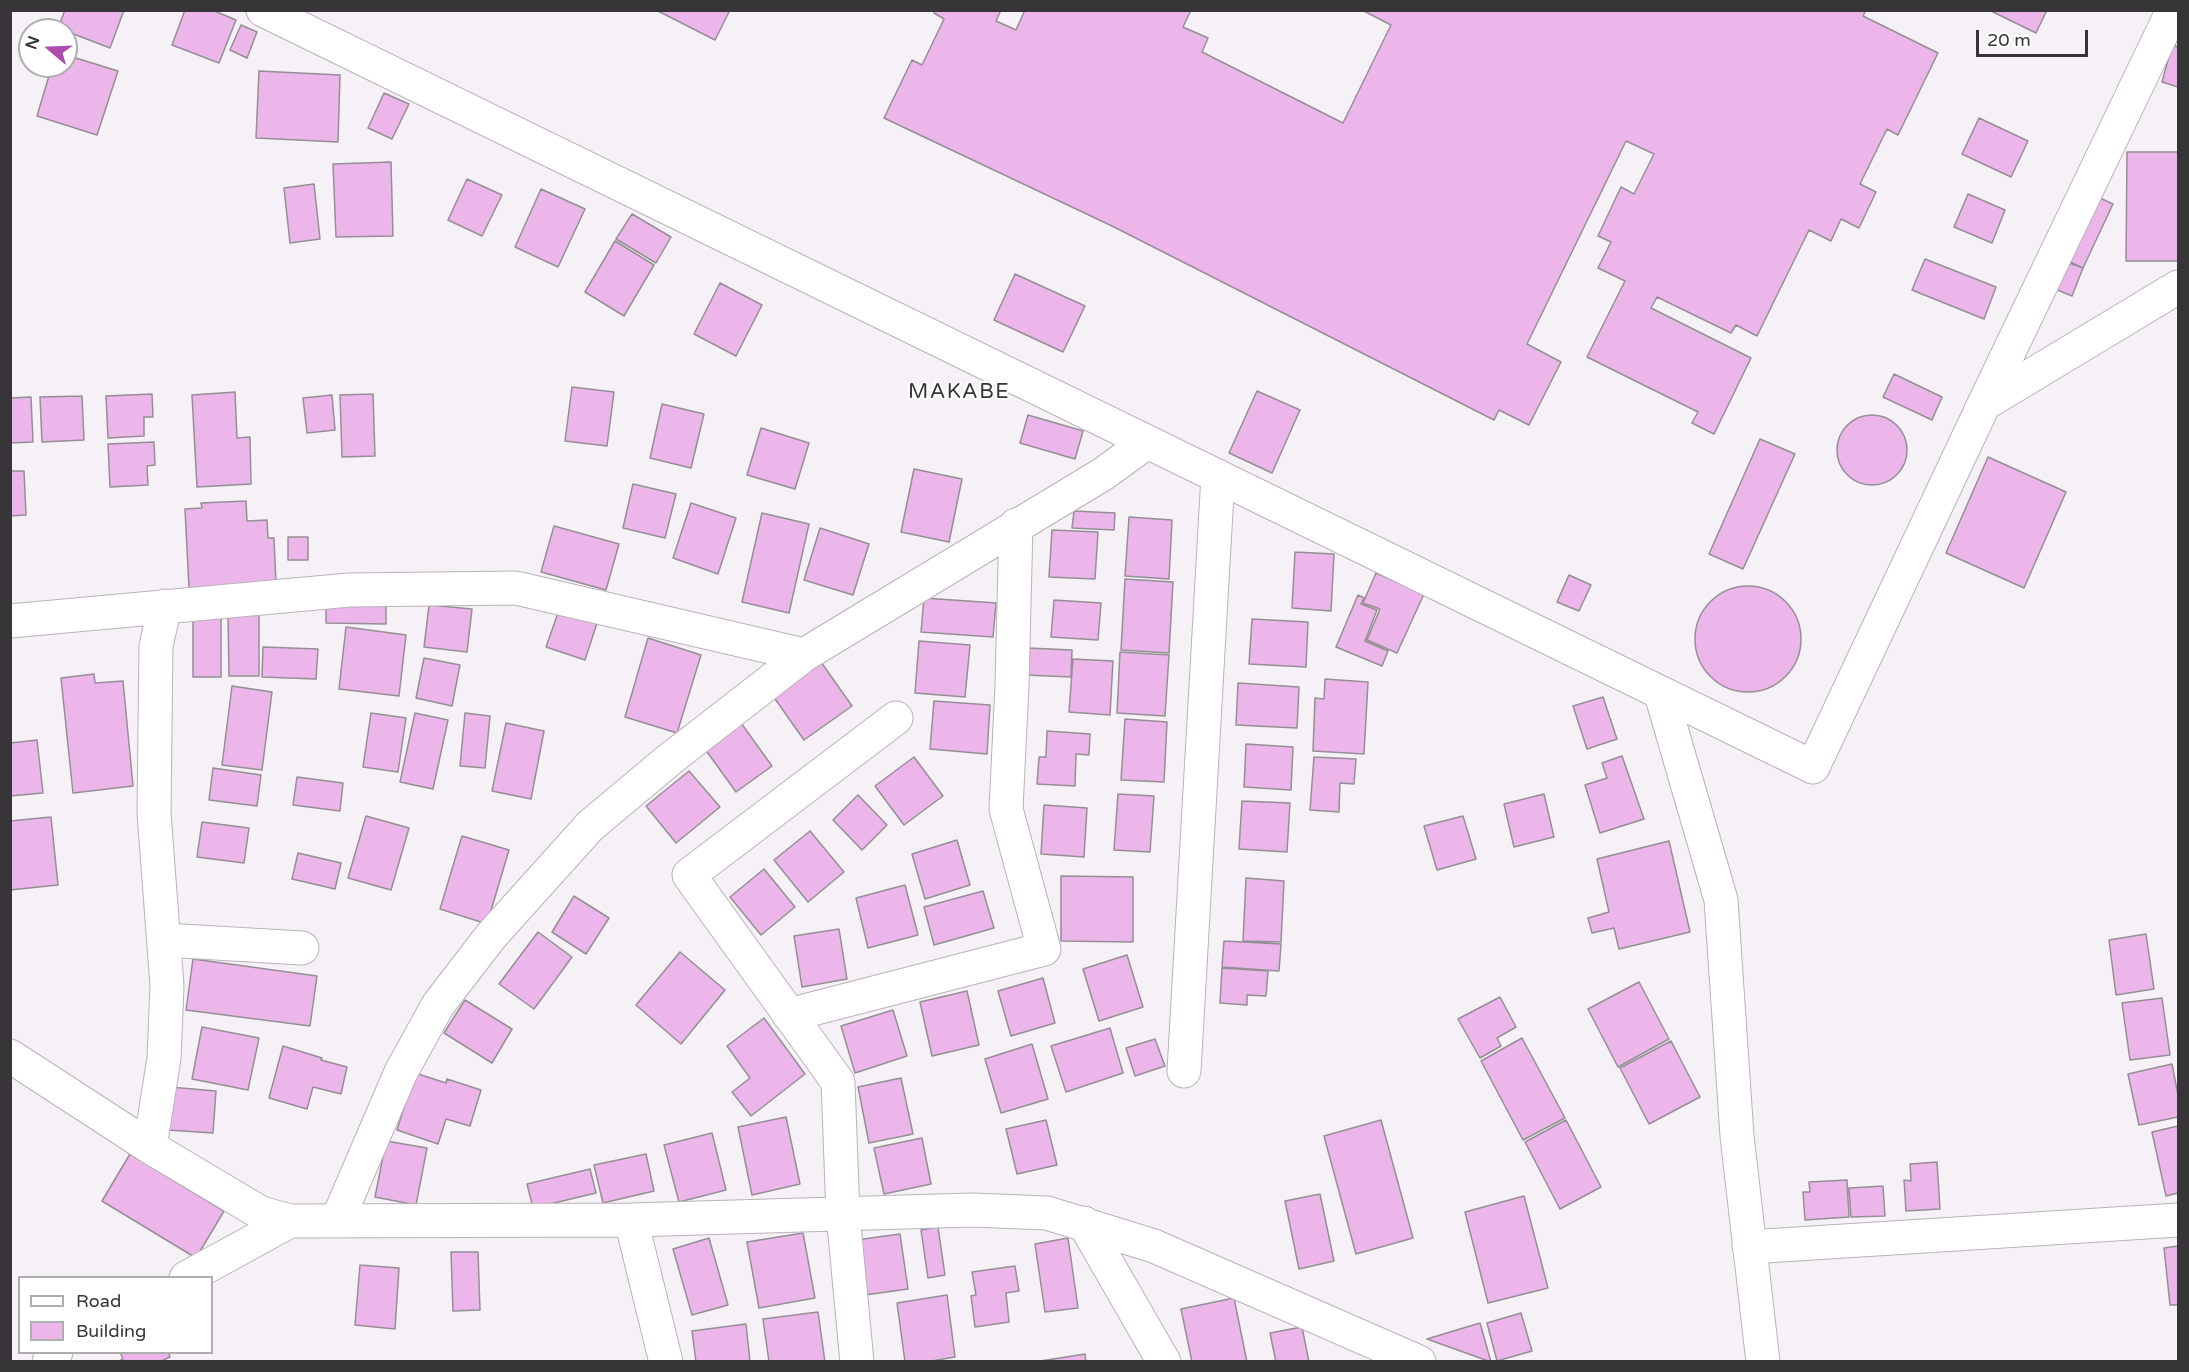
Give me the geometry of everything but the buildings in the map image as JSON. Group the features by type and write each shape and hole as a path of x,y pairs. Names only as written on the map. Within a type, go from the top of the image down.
{"street":[{"path":"263,10 1813,767 2173,10"},
{"path":"1984,404 2178,287"},
{"path":"337,1221 401,1072 438,1005 491,936 590,826 679,752 804,655 1103,474 1147,442"},
{"path":"1184,1071 1218,476"},
{"path":"789,1016 1044,949 1006,809 1016,525"},
{"path":"10,621 349,590 516,588 804,655"},
{"path":"150,1147 164,1058 167,986 154,813 156,646 165,606"},
{"path":"1661,694 1721,900 1737,1136 1763,1362"},
{"path":"857,1362 843,1214 838,1082 689,875 896,718"},
{"path":"164,940 302,948"},
{"path":"10,1056 150,1147 261,1213 290,1221 630,1220 972,1210 1047,1213 1154,1246 1419,1362"},
{"path":"630,1220 666,1362"},
{"path":"1749,1247 2178,1220"},
{"path":"190,1276 290,1221"},
{"path":"1084,1223 1164,1362"}],"district":[{"name":"MAKABE","path":"959,392"}]}
